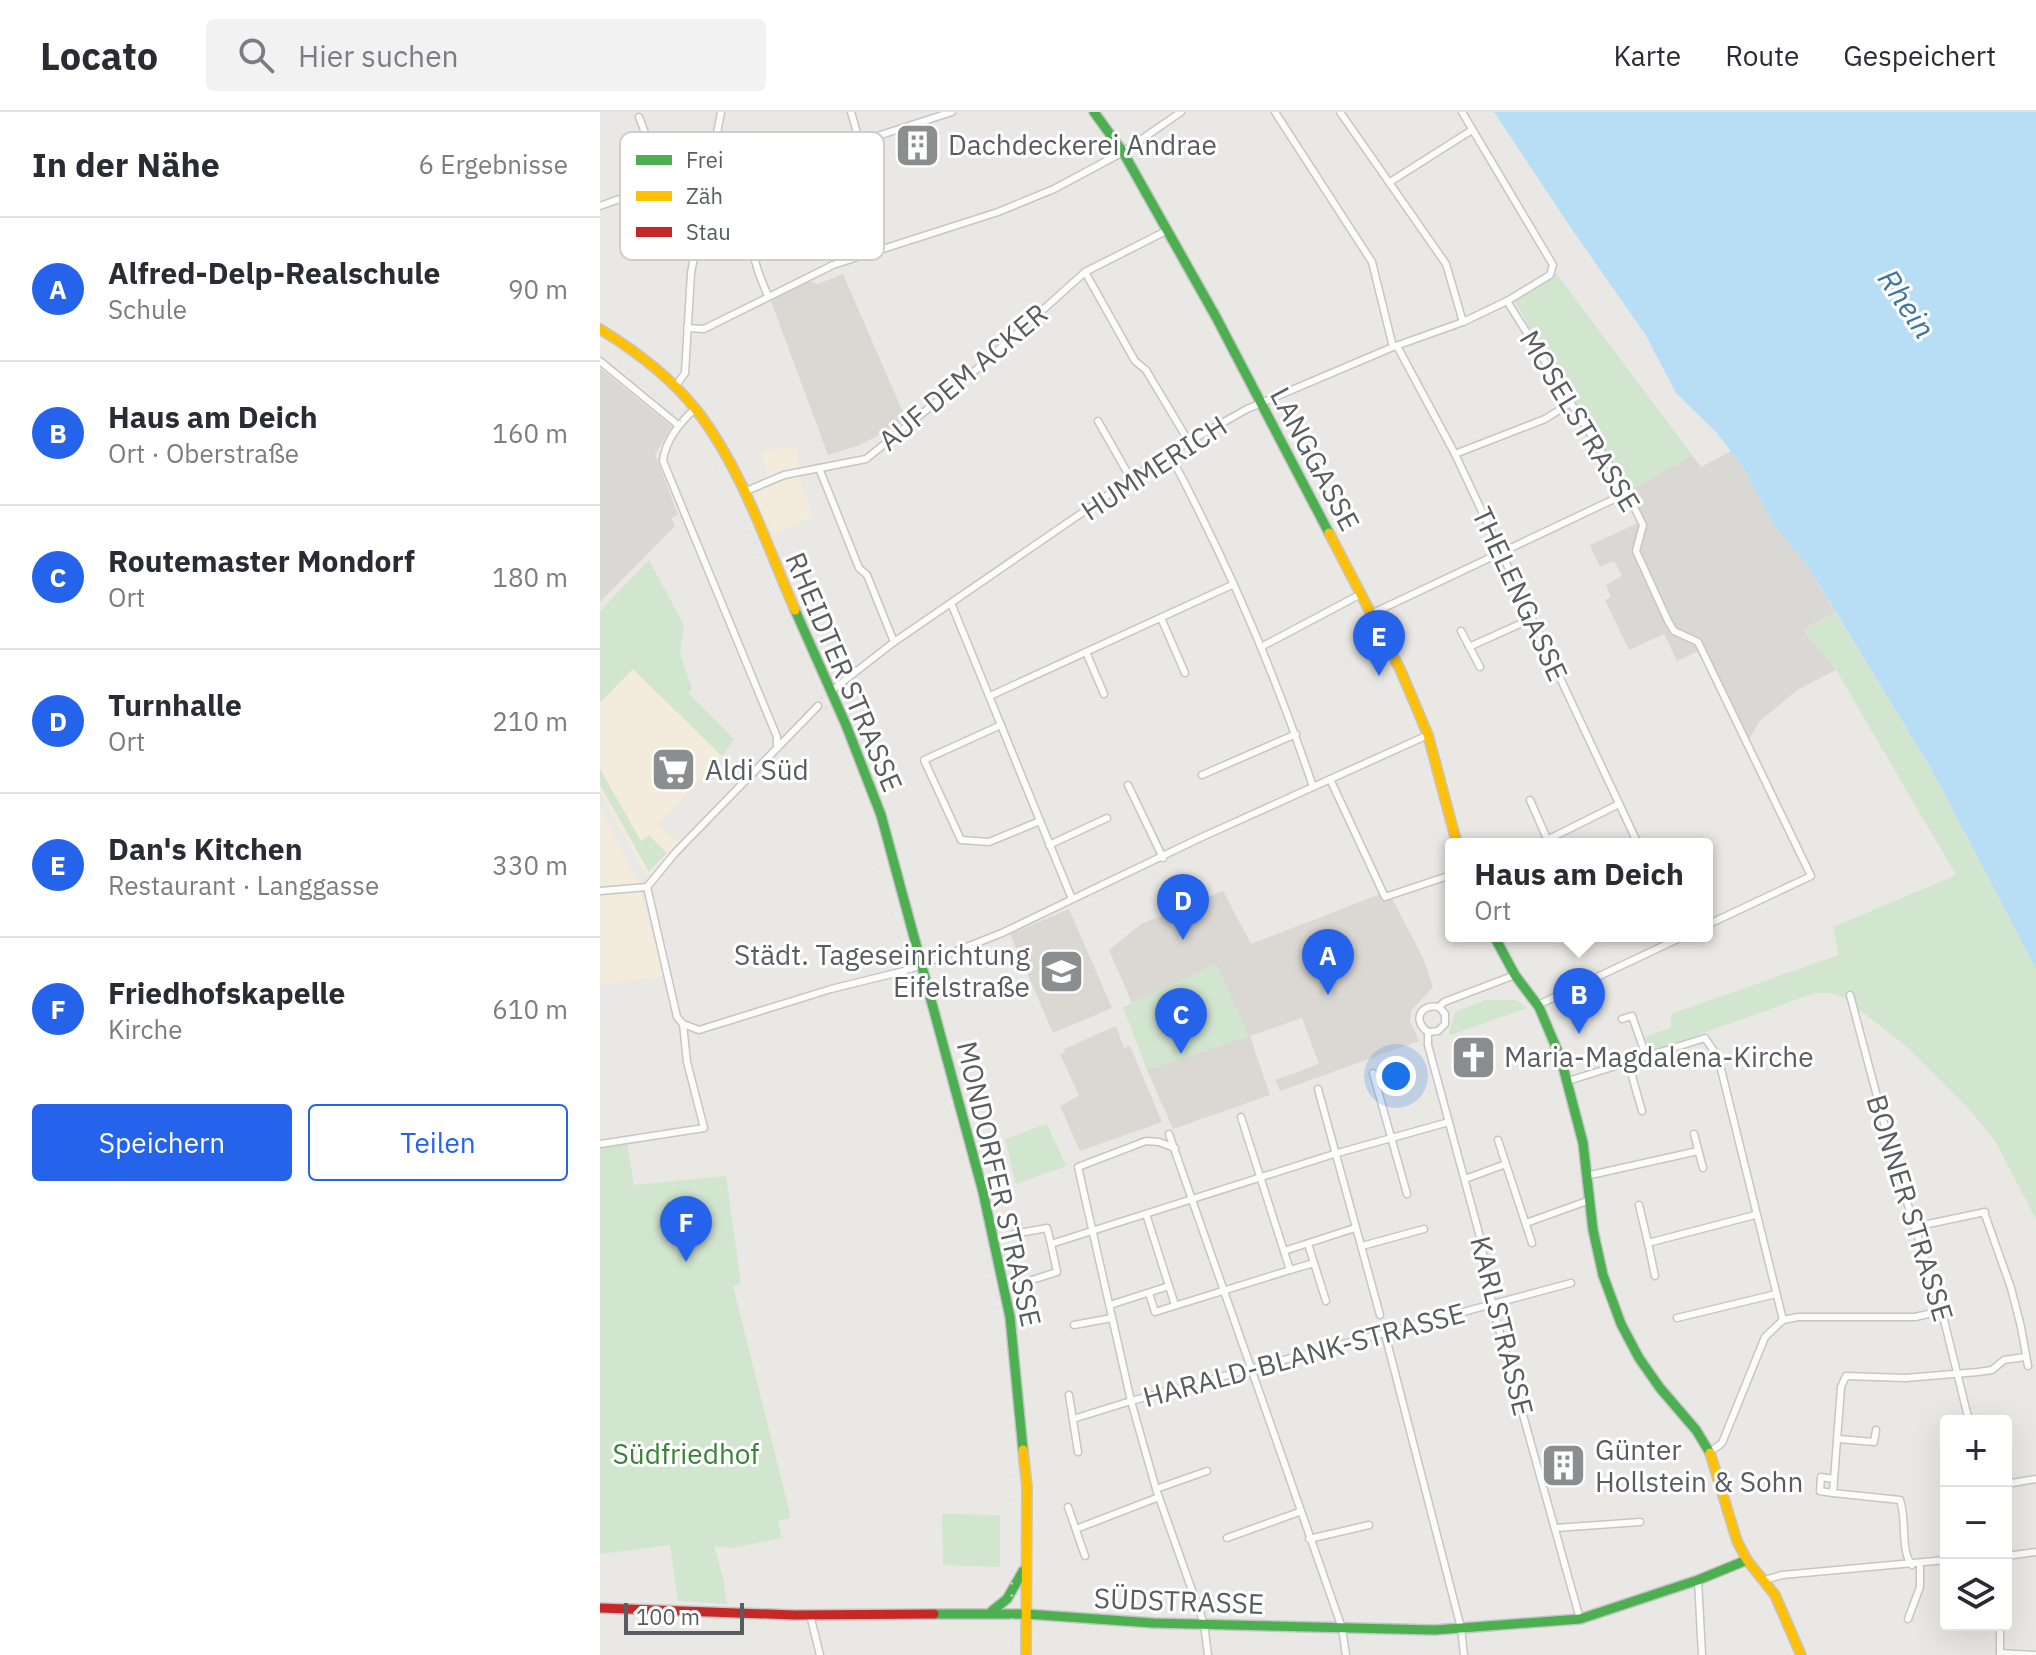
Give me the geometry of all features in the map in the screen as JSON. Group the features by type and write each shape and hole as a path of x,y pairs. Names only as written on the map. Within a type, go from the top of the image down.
{"street":[{"path":"717,132 721,112"},
{"path":"851,112 857,132"},
{"path":"884,135 952,112"},
{"name":"LANGGASSE","path":"1094,112 1123,152 1168,230 1400,669 1428,735 1455,838"},
{"path":"884,249 998,212 1054,189 1123,152 1181,112"},
{"name":"THELENGASSE","path":"1275,112 1372,262 1395,346 1455,454 1635,838"},
{"path":"1340,112 1446,264 1463,322"},
{"name":"HUMMERICH","path":"831,691 894,642 1169,453 1247,409 1395,346 1463,322 1507,301 1550,275 1553,265 1462,112"},
{"path":"639,117 645,132"},
{"path":"1390,182 1472,130"},
{"path":"600,206 620,199"},
{"name":"AUF DEM ACKER","path":"744,492 784,475 866,459 977,369 1085,272 1168,230"},
{"path":"675,387 685,373 693,260"},
{"path":"755,260 768,296"},
{"path":"687,328 704,329 849,260"},
{"path":"1085,272 1135,361 1146,370 1189,442"},
{"name":"MOSELSTRASSE","path":"1507,301 1627,493 1643,525 1636,551 1668,621 1674,631 1698,642 1811,876 1713,922"},
{"name":"RHEIDTER STRASSE","path":"600,329 637,353 695,409 744,492 881,815 922,965"},
{"path":"600,361 678,425"},
{"path":"1455,454 1545,419 1569,404"},
{"path":"695,409 678,425 664,452 663,461 777,737 777,748"},
{"path":"1098,421 1131,479"},
{"path":"1169,453 1205,520 1261,647 1296,734 1313,787"},
{"path":"819,468 859,568 867,575 894,642"},
{"path":"1371,614 1627,493"},
{"path":"990,696 1232,585"},
{"path":"1261,647 1361,594"},
{"path":"951,603 1072,899"},
{"path":"1161,618 1185,673"},
{"path":"1469,647 1531,619"},
{"path":"1461,631 1480,667"},
{"path":"1086,652 1104,694"},
{"path":"600,891 647,887 675,853 818,706"},
{"path":"1001,725 924,760 961,840 989,842 1040,821"},
{"path":"1202,775 1296,734"},
{"path":"647,887 677,1017 683,1024 699,1030 922,965 1002,933 1428,735"},
{"path":"1330,779 1385,897 1445,877"},
{"path":"1128,785 1163,858"},
{"path":"1530,800 1547,838"},
{"path":"1556,838 1619,804"},
{"path":"1049,845 1107,818"},
{"path":"1497,942 1515,975 1538,1005 1568,1081 1583,1143 1593,1230 1603,1275 1621,1324 1646,1368 1710,1452 1729,1522 1747,1560 1765,1580 1788,1622 1801,1655"},
{"path":"1538,1005 1671,942"},
{"name":"MONDORFER STRASSE","path":"922,965 987,1205 1010,1317 1027,1487 1026,1655"},
{"path":"1428,1032 1438,1031 1445,1024 1445,1014 1439,1007 1444,1002 1515,975"},
{"name":"BONNER STRASSE","path":"1850,995 1914,1227 1942,1311 1968,1415"},
{"name":"KARLSTRASSE","path":"1439,1007 1428,1006 1420,1013 1420,1024 1428,1032 1428,1045 1480,1237 1492,1304 1580,1619"},
{"path":"1622,1019 1632,1016 1646,1056"},
{"path":"600,1144 704,1128 687,1062 683,1024"},
{"path":"1568,1081 1705,1038 1718,1057 1783,1320"},
{"path":"1628,1062 1642,1111"},
{"path":"1373,1073 1407,1194"},
{"path":"1318,1089 1380,1315"},
{"path":"1241,1117 1290,1270"},
{"path":"1051,1244 1334,1154 1449,1122"},
{"path":"1169,1134 1342,1628 1346,1655"},
{"path":"1694,1134 1703,1168"},
{"path":"1498,1140 1532,1243"},
{"path":"1175,1148 1146,1141 1078,1167 1131,1401 1156,1489 1204,1624 1208,1655"},
{"path":"1586,1176 1698,1151"},
{"path":"1465,1179 1506,1164"},
{"path":"1526,1223 1590,1200"},
{"path":"1639,1205 1655,1276"},
{"path":"1914,1227 1986,1212 2011,1288 2028,1366"},
{"path":"1146,1214 1175,1305"},
{"path":"1648,1243 1755,1215"},
{"path":"1014,1234 1047,1228 1057,1272 1026,1282"},
{"path":"1284,1251 1355,1228"},
{"path":"1362,1246 1424,1229"},
{"path":"1308,1244 1326,1301"},
{"path":"1149,1293 1155,1312 1314,1263"},
{"name":"HARALD-BLANK-STRASSE","path":"1073,1419 1571,1283"},
{"path":"1110,1305 1169,1286"},
{"path":"1677,1318 1776,1294"},
{"path":"1710,1452 1722,1443 1765,1337 1783,1320 1798,1317 1915,1317 1942,1311"},
{"path":"1074,1325 1112,1318"},
{"path":"1385,1334 1461,1628 1464,1655"},
{"path":"1833,1493 1841,1387 1846,1376 1905,1378 1958,1374 1992,1370 2004,1360 2025,1357"},
{"path":"1069,1395 1078,1452"},
{"path":"1839,1439 1874,1442 1876,1430"},
{"path":"1156,1489 1207,1471"},
{"path":"1834,1479 1821,1477 1820,1491 1900,1500 1904,1512 1906,1556 1916,1564 1920,1587 1908,1619"},
{"path":"2012,1483 2036,1479"},
{"path":"1076,1529 1159,1497"},
{"path":"1068,1507 1085,1556"},
{"path":"1227,1538 1299,1512"},
{"path":"1556,1528 1640,1522"},
{"path":"1309,1539 1369,1525"},
{"path":"2012,1555 2036,1552"},
{"name":"SÜDSTRASSE","path":"600,1608 810,1615 1026,1614 1080,1620 1420,1630 1564,1623 1698,1580 1747,1560"},
{"path":"1765,1580 1782,1575 1940,1561"},
{"path":"985,1614 1001,1607 1009,1597 1026,1562"},
{"path":"1698,1580 1702,1655"},
{"path":"810,1615 820,1655"},
{"path":"2000,1631 2000,1654 2036,1655"}],"shaded area":[{"path":"843,274 908,424 905,421 860,445 828,455 771,301 808,281 818,284"},
{"path":"600,368 672,427 655,454 678,515 671,518 675,526 600,602"},
{"path":"796,446 800,481 813,516 773,535 750,486 767,477 762,451"},
{"path":"1731,451 1745,470 1773,524 1809,568 1835,612 1803,630 1836,670 1797,690 1760,721 1749,739 1742,742 1699,651 1677,661 1664,634 1629,650 1605,600 1611,597 1606,585 1622,576 1614,561 1600,567 1590,545 1638,523 1624,494 1692,455 1701,467"},
{"path":"633,669 722,756 659,824 678,843 647,877 600,792 600,703"},
{"path":"600,808 638,882 664,976 600,985"},
{"path":"1223,891 1251,944 1388,891 1423,958 1433,987 1411,1011 1410,1022 1419,1041 1280,1091 1275,1080 1319,1064 1302,1018 1250,1036 1270,1095 1173,1129 1147,1070 1248,1036 1216,964 1132,1003 1109,950 1141,924"},
{"name":"Städt. Tageseinrichtung Eifelstraße","path":"1069,909 1112,1008 1053,1033 1010,934"},
{"path":"1116,1026 1124,1048 1130,1046 1162,1122 1080,1151 1060,1106 1079,1096 1060,1054 1065,1052 1064,1049"}],"green space":[{"path":"1556,273 1692,455 1624,494 1514,300"},
{"path":"649,560 684,625 680,654 692,688 688,693 734,739 722,756 633,669 600,702 600,611"},
{"path":"1835,612 1933,772 2036,969 2036,1219 1995,1141 1968,1108 1906,1046 1844,998 1831,993 1815,993 1653,1051 1645,1037 1671,1028 1671,1014 1839,955 1833,927 1956,875 1836,670 1803,630"},
{"path":"600,769 641,841 649,835 667,853 649,872 600,785"},
{"path":"1216,964 1249,1036 1147,1070 1123,1007"},
{"path":"1485,1000 1516,1000 1527,1008 1449,1034 1455,1012"},
{"path":"1047,1124 1066,1166 1016,1184 1005,1139"},
{"name":"Südfriedhof","path":"627,1144 634,1185 726,1176 741,1284 733,1286 791,1518 778,1521 782,1538 732,1548 714,1546 727,1604 678,1601 670,1545 600,1554 600,1148"},
{"path":"942,1514 1000,1515 1000,1567 943,1565"}],"water":[{"name":"Rhein","path":"1494,112 2036,112 2036,969 1933,772 1809,568 1773,524 1745,470 1717,433 1676,393 1645,334"}],"railway":[{"path":"600,348 642,381 681,421 706,452 737,503 826,708 858,798 972,1190 996,1296 1011,1439 1012,1655"}],"traffic: fast":[{"path":"1094,112 1123,152 1216,317 1329,533"},
{"path":"795,610 846,725 881,815 983,1192 1010,1317 1023,1450"},
{"path":"1497,942 1515,975 1539,1007 1561,1059 1583,1143 1593,1230 1603,1275 1621,1324 1639,1358 1696,1430 1710,1453"},
{"path":"934,1614 1026,1614 1153,1623 1435,1630 1580,1619 1698,1580 1747,1560"},
{"path":"992,1611 1007,1599 1023,1571"}],"traffic: slow":[{"path":"600,329 665,377 688,400 714,434 752,508 795,610"},
{"path":"1329,533 1400,669 1428,735 1455,838"},
{"path":"1023,1450 1027,1487 1026,1655"},
{"path":"1710,1453 1737,1541 1747,1560 1775,1595 1801,1655"}],"traffic: jam":[{"path":"600,1608 794,1615 934,1614"}],"place":[{"name":"Dachdeckerei Andrae","path":"917,145"},
{"name":"Dan's Kitchen","path":"1379,676"},
{"name":"Aldi Süd","path":"674,770"},
{"name":"Turnhalle","path":"1183,940"},
{"name":"Städt. Tageseinrichtung Eifelstraße","path":"1061,971"},
{"name":"Alfred-Delp-Realschule","path":"1328,995"},
{"name":"Haus am Deich","path":"1579,1034"},
{"name":"Routemaster Mondorf","path":"1181,1054"},
{"name":"Maria-Magdalena-Kirche","path":"1473,1057"},
{"name":"Friedhofskapelle","path":"686,1262"},
{"name":"Günter Hollstein & Sohn","path":"1564,1466"}]}
